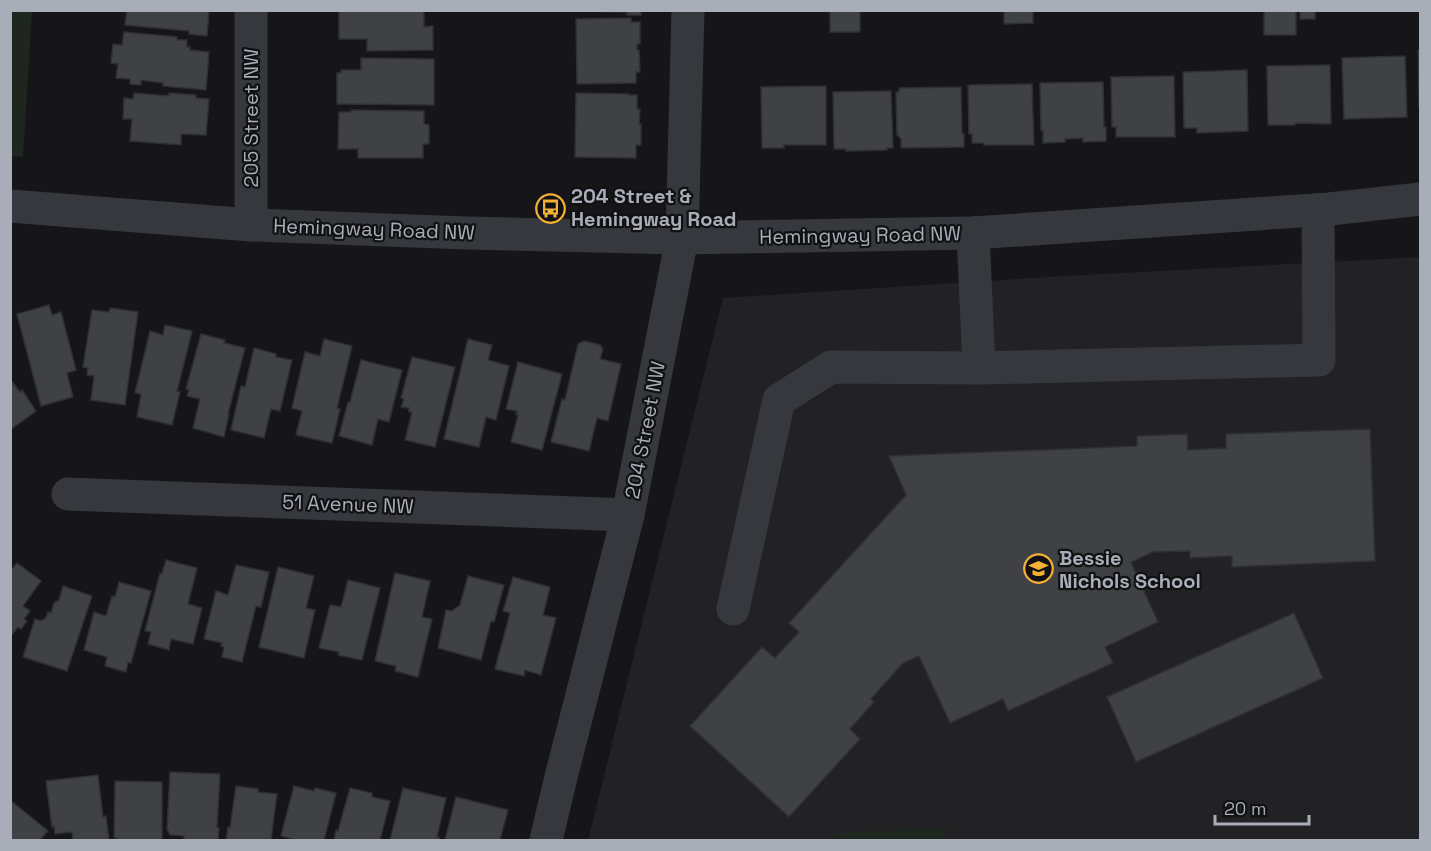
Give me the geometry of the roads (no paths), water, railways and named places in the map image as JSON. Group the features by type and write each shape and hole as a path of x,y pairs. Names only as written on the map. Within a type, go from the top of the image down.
{"street":[{"name":"205 Street NW","path":"251,10 251,225"},
{"name":"204 Street NW","path":"546,840 628,515 682,238 688,10"},
{"name":"Hemingway Road NW","path":"10,206 251,225 682,238 973,232 1318,210 1420,199"},
{"path":"733,609 779,400 831,367 979,368 1319,360 1318,210"},
{"path":"973,232 979,368"},
{"name":"51 Avenue NW","path":"68,494 628,515"}],"place":[{"name":"204 Street & Hemingway Road","path":"550,208"},
{"name":"Bessie Nichols School","path":"1038,569"}]}
